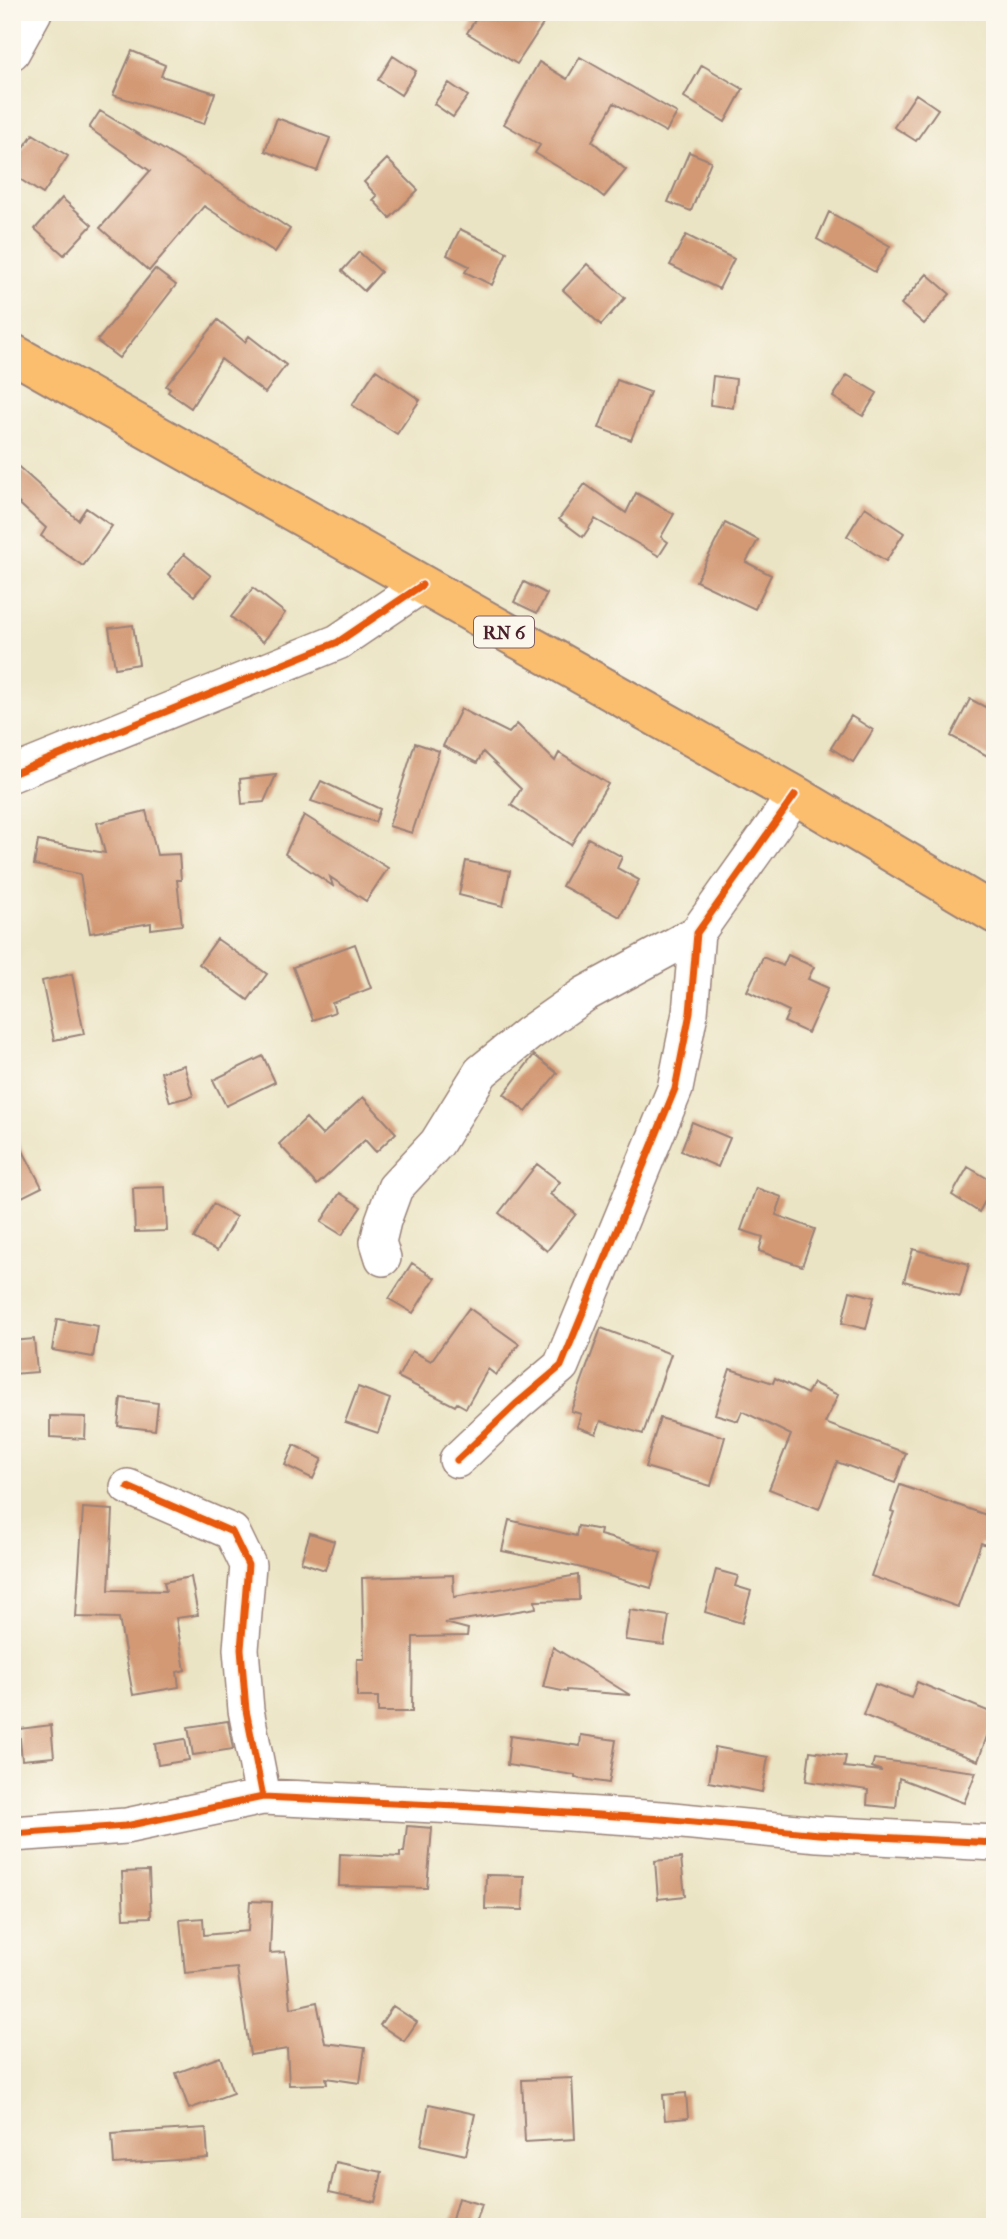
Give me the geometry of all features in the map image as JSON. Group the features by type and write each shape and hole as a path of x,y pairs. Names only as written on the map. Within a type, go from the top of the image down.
{"main road":[{"name":"RN 6","path":"12,353 795,795 995,914"}],"street":[{"path":"12,52 34,12"},
{"path":"12,774 338,642 422,585"},
{"path":"383,1258 378,1242 395,1188 437,1143 481,1072 585,993 697,933 795,795"},
{"path":"457,1460 561,1366 676,1089 690,1013 697,933"},
{"path":"128,1487 232,1532 248,1565 241,1649 246,1710 264,1797"},
{"path":"12,1834 127,1826 264,1797 539,1811 662,1819 818,1834 995,1843"}],"building":[{"path":"480,12 525,12 543,24 517,64 467,33"},
{"path":"132,51 165,65 161,76 215,93 204,124 113,95"},
{"path":"393,56 416,71 401,95 378,80"},
{"path":"580,57 677,113 666,132 614,103 592,141 626,170 604,197 535,153 540,145 504,124 539,62 567,79"},
{"path":"702,65 743,89 725,122 684,97"},
{"path":"449,83 468,96 453,117 434,104"},
{"path":"916,94 938,109 916,141 894,127"},
{"path":"100,111 290,229 275,252 204,206 149,271 100,228 150,171 89,128"},
{"path":"277,118 330,138 317,171 265,151"},
{"path":"33,134 68,156 43,194 12,174 12,165"},
{"path":"689,152 711,161 691,211 668,202"},
{"path":"387,159 418,190 390,218 373,200 377,196 364,182"},
{"path":"62,198 92,225 64,255 35,229"},
{"path":"829,212 890,246 875,272 817,239"},
{"path":"460,229 507,252 492,285 465,272 469,266 447,255"},
{"path":"686,235 734,259 719,289 670,265"},
{"path":"359,252 381,272 364,291 342,271"},
{"path":"587,264 625,298 601,325 563,290"},
{"path":"155,269 176,285 119,358 97,341"},
{"path":"927,274 950,294 924,324 901,304"},
{"path":"218,320 245,342 249,336 286,365 265,393 221,359 191,408 168,392 170,389 166,386"},
{"path":"376,370 420,400 397,434 352,405"},
{"path":"847,375 877,393 863,416 833,397"},
{"path":"713,376 736,379 733,408 710,405"},
{"path":"617,380 650,392 631,440 599,428"},
{"path":"12,461 78,520 86,508 112,526 83,566 41,536 46,528 12,497"},
{"path":"585,484 626,513 636,493 674,514 661,537 668,542 659,556 595,519 583,537 559,519"},
{"path":"865,507 904,533 886,561 847,536"},
{"path":"725,523 758,540 746,562 771,575 755,609 696,581"},
{"path":"184,554 211,576 194,596 168,574"},
{"path":"524,582 547,594 537,613 514,602"},
{"path":"253,588 285,613 263,642 231,617"},
{"path":"133,625 139,664 115,668 109,628"},
{"path":"970,699 995,712 995,760 951,736"},
{"path":"461,709 509,733 517,724 555,761 559,753 608,784 571,845 511,805 521,789 483,752 477,763 443,746"},
{"path":"851,716 873,730 853,762 831,748"},
{"path":"415,743 439,751 412,833 389,826"},
{"path":"276,775 264,802 242,804 240,779"},
{"path":"321,781 380,809 375,822 311,801"},
{"path":"146,811 157,855 179,854 181,880 177,880 182,925 151,929 151,923 90,933 80,874 34,865 38,841 105,853 97,823"},
{"path":"304,815 388,868 366,901 330,877 333,886 285,854"},
{"path":"588,838 622,857 617,868 639,880 620,917 562,886"},
{"path":"466,861 510,871 503,906 459,895"},
{"path":"217,939 267,974 248,1000 199,964"},
{"path":"355,944 371,988 332,1003 335,1012 313,1020 293,967"},
{"path":"788,955 814,967 808,979 828,988 808,1033 784,1022 789,1011 747,991 763,957 783,966"},
{"path":"72,974 84,1034 54,1040 42,981"},
{"path":"534,1055 557,1073 526,1112 504,1094"},
{"path":"263,1056 275,1082 226,1106 213,1080"},
{"path":"184,1065 193,1096 170,1102 161,1072"},
{"path":"363,1097 396,1133 376,1152 365,1140 317,1185 279,1144 306,1118 322,1135"},
{"path":"692,1122 730,1138 718,1167 681,1151"},
{"path":"12,1130 42,1187 12,1202"},
{"path":"537,1164 560,1182 550,1194 576,1214 547,1251 499,1213"},
{"path":"968,1167 995,1183 979,1212 952,1195"},
{"path":"165,1187 167,1231 135,1232 133,1188"},
{"path":"756,1188 782,1197 776,1215 815,1229 802,1266 759,1251 763,1237 741,1230"},
{"path":"340,1193 361,1207 342,1235 321,1222"},
{"path":"213,1204 236,1217 217,1251 194,1238"},
{"path":"913,1249 969,1264 960,1297 904,1281"},
{"path":"412,1263 435,1278 413,1313 389,1299"},
{"path":"850,1291 874,1297 866,1329 842,1323"},
{"path":"469,1308 519,1344 496,1375 488,1369 466,1408 457,1403 455,1406 398,1377 412,1351 431,1361"},
{"path":"57,1319 98,1326 93,1357 52,1350"},
{"path":"601,1328 671,1354 643,1434 601,1421 596,1434 577,1427 581,1414 571,1411"},
{"path":"34,1339 37,1372 12,1374 12,1341"},
{"path":"730,1369 773,1383 775,1378 807,1394 813,1383 838,1395 825,1423 906,1453 895,1483 837,1462 819,1509 769,1489 791,1435 742,1411 738,1421 715,1414"},
{"path":"358,1387 390,1399 378,1433 345,1422"},
{"path":"121,1398 158,1403 155,1430 118,1426"},
{"path":"50,1416 86,1417 85,1439 50,1437"},
{"path":"660,1418 725,1437 711,1486 645,1467"},
{"path":"294,1445 322,1459 313,1479 285,1465"},
{"path":"900,1485 995,1518 995,1548 981,1543 958,1607 871,1576 894,1512 891,1511"},
{"path":"83,1508 113,1510 109,1590 166,1591 164,1582 191,1577 198,1615 176,1618 185,1670 177,1672 179,1687 133,1695 119,1618 76,1617"},
{"path":"509,1520 576,1536 578,1526 601,1530 600,1535 661,1552 651,1588 578,1567 502,1551"},
{"path":"310,1533 334,1541 325,1570 301,1562"},
{"path":"716,1570 738,1576 735,1586 751,1591 742,1623 705,1612"},
{"path":"453,1575 454,1597 578,1575 579,1600 535,1601 536,1608 445,1623 468,1629 467,1636 413,1637 412,1712 378,1712 378,1697 357,1697 357,1659 364,1659 362,1578"},
{"path":"630,1610 669,1616 664,1645 625,1640"},
{"path":"553,1647 630,1695 567,1692 543,1687"},
{"path":"917,1682 995,1714 978,1761 863,1715 875,1684 911,1698"},
{"path":"228,1721 233,1749 193,1755 188,1727"},
{"path":"51,1725 54,1757 22,1760 19,1729"},
{"path":"581,1735 616,1740 609,1783 507,1765 510,1736 580,1746"},
{"path":"185,1739 189,1760 158,1765 155,1744"},
{"path":"715,1747 768,1757 762,1792 709,1782"},
{"path":"810,1751 846,1756 844,1767 882,1771 872,1767 874,1759 976,1772 964,1803 899,1778 896,1808 867,1805 868,1790 806,1781"},
{"path":"407,1826 432,1828 427,1888 339,1886 340,1854 400,1857 400,1852 404,1852"},
{"path":"681,1858 685,1896 658,1899 655,1861"},
{"path":"149,1871 151,1917 124,1918 122,1872"},
{"path":"486,1875 524,1876 523,1910 485,1909"},
{"path":"250,1901 272,1902 270,1953 285,1952 291,2008 317,2002 325,2043 365,2048 360,2083 326,2078 327,2084 289,2085 287,2049 250,2055 237,1968 185,1973 180,1920 203,1918 204,1935 248,1931"},
{"path":"393,2006 417,2022 404,2041 380,2025"},
{"path":"220,2057 233,2093 189,2109 176,2073"},
{"path":"572,2078 575,2139 525,2142 522,2080"},
{"path":"686,2093 688,2118 665,2120 663,2095"},
{"path":"429,2104 475,2114 466,2155 421,2145"},
{"path":"206,2128 208,2158 114,2164 112,2134"},
{"path":"336,2162 382,2172 375,2202 329,2192"},
{"path":"458,2198 482,2205 475,2227 450,2227"}],"cycle path":[{"path":"12,774 338,642 422,585"},
{"path":"457,1460 561,1366 675,1089 690,1013 697,933 795,795"},
{"path":"128,1487 232,1532 248,1565 241,1649 246,1710 263,1797"},
{"path":"12,1834 126,1826 263,1797 457,1806 662,1819 818,1834 995,1843"}]}
